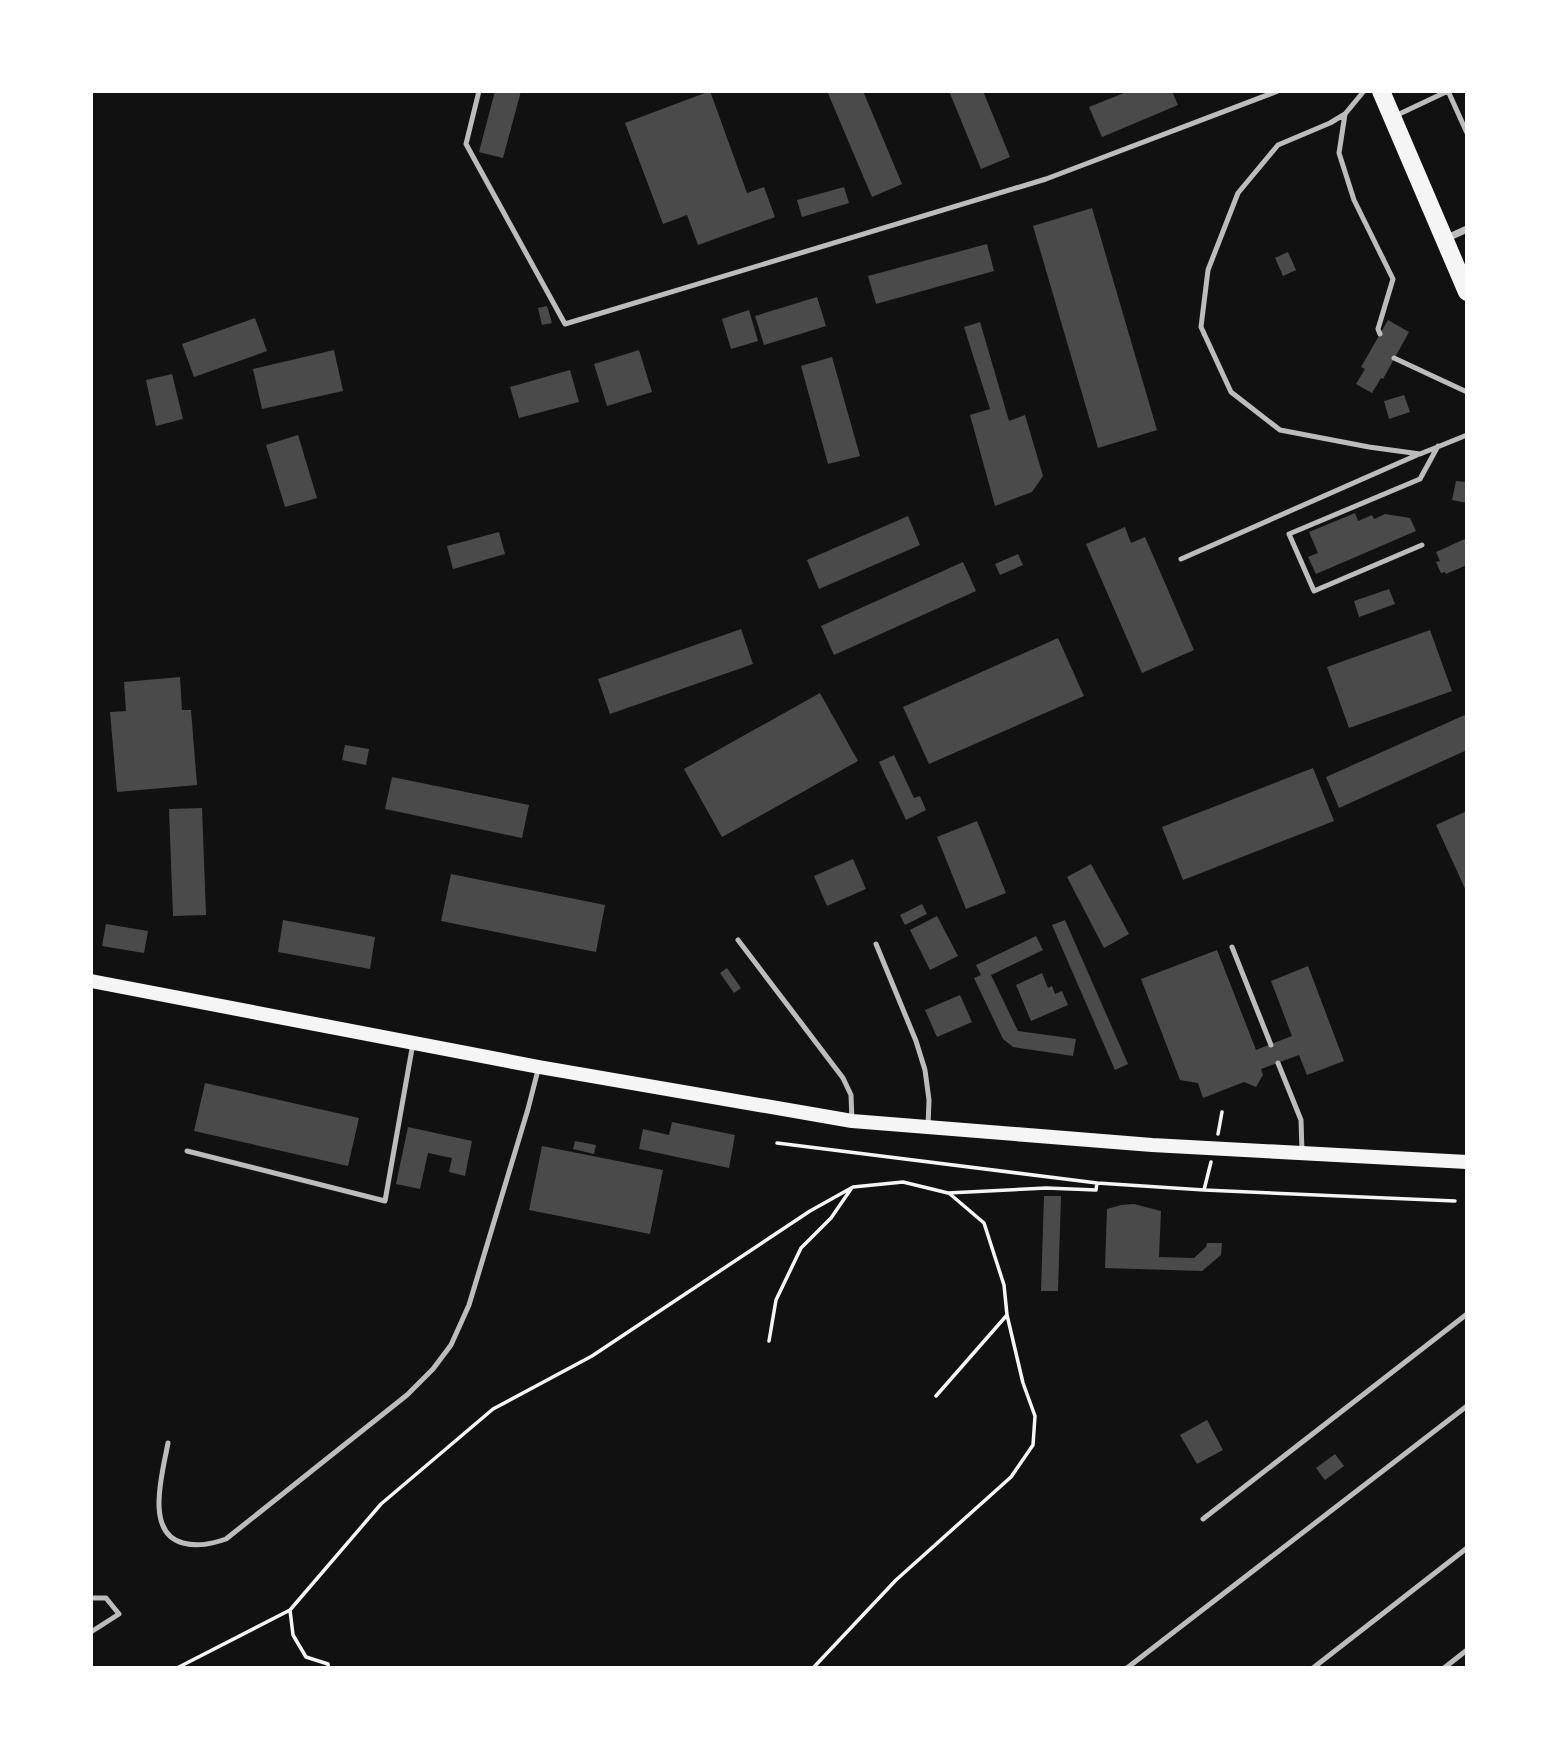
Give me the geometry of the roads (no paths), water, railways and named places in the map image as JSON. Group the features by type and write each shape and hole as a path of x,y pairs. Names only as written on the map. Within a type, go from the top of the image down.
{"main road":[{"path":"1381,91 1444,239 1463,272 1467,292"},
{"path":"91,981 539,1067 852,1121 1152,1144 1467,1161"}],"street":[{"path":"1444,239 1467,229"}],"lane":[{"path":"479,91 466,145 565,324 1046,179 1278,91"},
{"path":"1364,91 1345,114 1279,145 1238,193 1209,270 1201,327 1231,392 1280,430 1420,454"},
{"path":"1392,117 1448,91 1467,133"},
{"path":"1345,114 1339,153 1354,200 1393,279 1378,329 1380,334"},
{"path":"1395,358 1467,392"},
{"path":"1181,559 1467,435"},
{"path":"1422,544 1314,590 1289,534 1420,480 1438,446"},
{"path":"738,940 843,1078 851,1094 852,1121"},
{"path":"876,944 916,1041 925,1070 929,1100 928,1127"},
{"path":"1232,947 1271,1045"},
{"path":"187,1151 385,1201 413,1042"},
{"path":"1279,1063 1301,1119 1302,1152"},
{"path":"167,1443 158,1502 166,1534 178,1542 210,1545 226,1539 407,1395 433,1369 451,1345 469,1305 539,1067"},
{"path":"1203,1519 1467,1314"},
{"path":"1127,1668 1467,1406"},
{"path":"1313,1668 1467,1548"},
{"path":"91,1598 106,1598 119,1614 91,1632"},
{"path":"1444,1668 1467,1650"}]}
